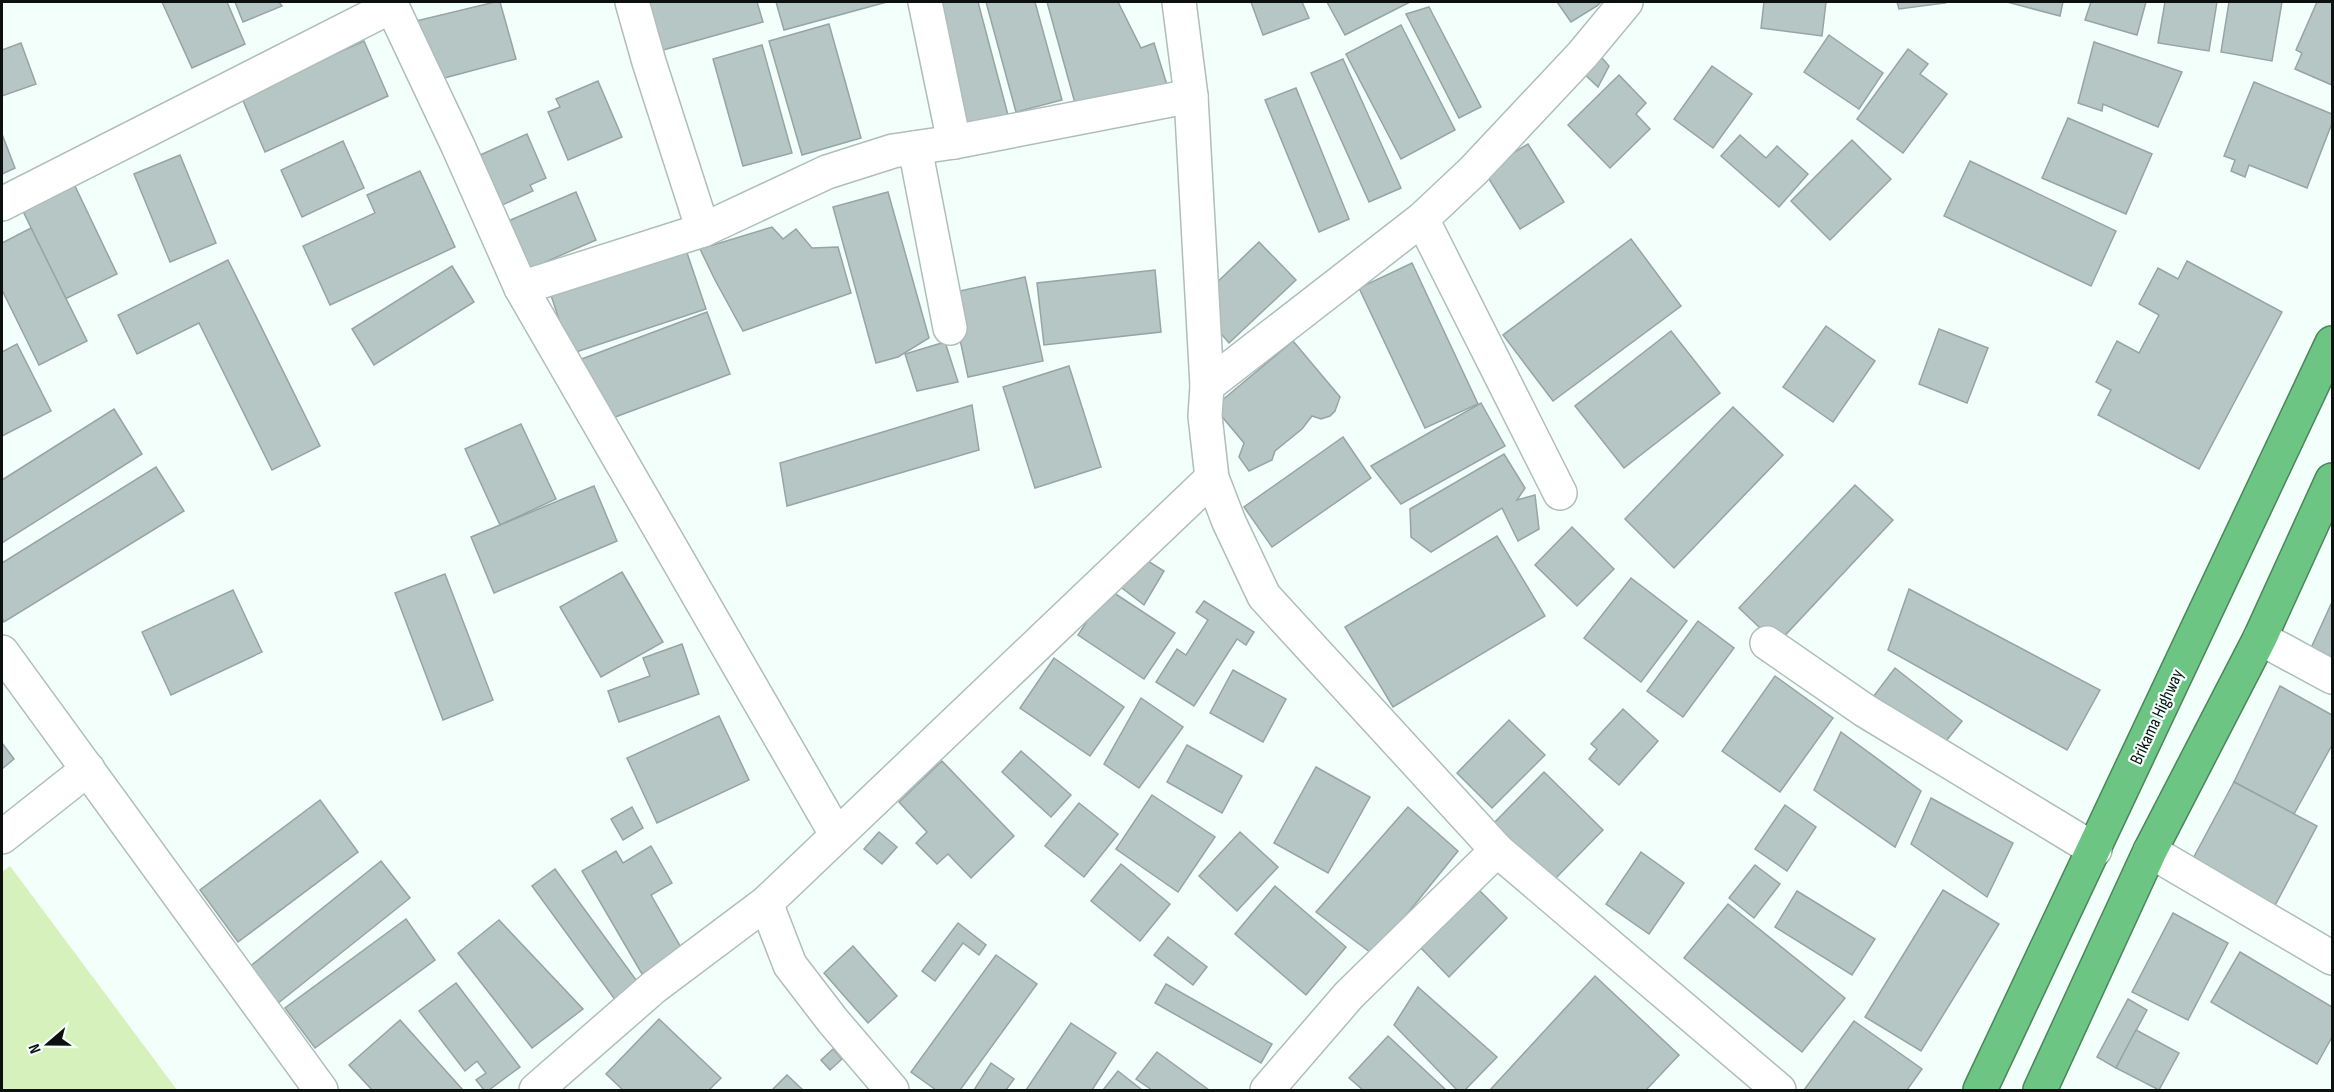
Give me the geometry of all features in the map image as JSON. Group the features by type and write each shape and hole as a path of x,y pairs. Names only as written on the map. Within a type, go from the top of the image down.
{"highway":[{"name":"Brikama Highway","path":"1980,1090 2332,343"},
{"path":"2040,1090 2150,851 2260,638 2332,480"}],"street":[{"path":"632,2 703,230"},
{"path":"925,2 954,142"},
{"path":"1179,2 1191,96 1207,386 1205,416 1212,478 1229,522 1264,596 1497,850 1779,1090"},
{"path":"1207,386 1422,219 1473,171 1582,55 1626,2"},
{"path":"2,204 391,4 458,146 521,288 836,834"},
{"path":"521,288 703,230 827,172 893,151 954,142 1191,96"},
{"path":"915,148 950,328"},
{"path":"1422,219 1560,493"},
{"path":"536,1090 654,987 766,903 1212,478"},
{"path":"2260,638 2332,677"},
{"path":"1767,643 1864,711 2095,850"},
{"path":"2,652 321,1090"},
{"path":"2,837 88,769"},
{"path":"1267,1090 1349,995 1497,850"},
{"path":"2150,851 2332,957"},
{"path":"766,903 790,965 833,1021 892,1090"}],"green space":[{"path":"10,866 177,1090 2,1090 2,872"}],"building":[{"path":"162,2 227,2 245,44 192,68"},
{"path":"235,2 279,2 282,6 243,22"},
{"path":"500,2 516,59 433,81 416,21"},
{"path":"649,2 757,2 763,22 663,50"},
{"path":"776,2 887,2 784,30"},
{"path":"931,2 978,2 1008,115 964,126"},
{"path":"986,2 1035,2 1062,100 1016,112"},
{"path":"1047,2 1118,2 1141,48 1154,43 1167,85 1078,114"},
{"path":"1251,2 1302,2 1309,18 1263,35"},
{"path":"1327,2 1410,2 1345,35"},
{"path":"1557,2 1601,2 1571,22"},
{"path":"1764,2 1826,2 1822,36 1761,28"},
{"path":"1897,2 1944,2 1945,3 1899,9"},
{"path":"2007,2 2063,2 2060,16"},
{"path":"2091,2 2146,2 2137,35 2085,20"},
{"path":"2165,2 2217,2 2209,51 2158,43"},
{"path":"2229,2 2282,2 2272,61 2221,52"},
{"path":"2317,2 2332,2 2332,85 2295,69 2302,53 2296,50"},
{"path":"1429,7 1481,107 1459,118 1406,14"},
{"path":"829,24 861,138 802,155 769,41"},
{"path":"1401,25 1455,130 1401,159 1346,54"},
{"path":"1829,35 1883,73 1859,109 1804,72"},
{"path":"364,41 388,96 265,152 241,96"},
{"path":"2094,42 2182,72 2158,127 2103,104 2102,111 2078,103"},
{"path":"21,43 36,84 2,96 2,50"},
{"path":"762,45 792,153 743,166 713,59"},
{"path":"1908,49 1928,64 1920,74 1947,94 1903,153 1857,119"},
{"path":"1596,51 1609,66 1598,87 1579,69"},
{"path":"1343,59 1401,188 1369,202 1311,73"},
{"path":"1712,66 1752,94 1713,148 1674,119"},
{"path":"1619,75 1646,103 1636,114 1650,129 1610,168 1568,125"},
{"path":"598,81 622,137 568,160 548,112 560,107 556,99"},
{"path":"2254,82 2332,114 2332,123 2307,188 2249,165 2245,177 2231,171 2235,160 2224,156"},
{"path":"1296,88 1349,219 1319,232 1265,100"},
{"path":"2068,118 2152,154 2126,214 2042,178"},
{"path":"2,134 15,168 2,174"},
{"path":"527,134 546,178 530,185 533,191 489,211 467,161"},
{"path":"1740,135 1766,158 1777,146 1808,174 1779,207 1721,156"},
{"path":"1852,140 1891,179 1830,240 1791,201"},
{"path":"343,141 364,188 302,217 281,170"},
{"path":"1528,144 1564,202 1520,229 1484,171"},
{"path":"180,155 216,243 170,262 134,174"},
{"path":"1970,161 2116,231 2091,286 1944,216"},
{"path":"420,171 455,247 330,305 303,246 375,213 367,195"},
{"path":"75,186 117,274 65,299 23,211"},
{"path":"576,192 596,240 520,273 499,225"},
{"path":"888,192 929,338 898,357 876,363 833,207"},
{"path":"772,227 783,239 796,229 812,248 838,247 851,293 743,331 700,249"},
{"path":"31,228 87,341 39,365 2,290 2,243"},
{"path":"1631,239 1681,306 1553,401 1503,335"},
{"path":"1259,242 1296,280 1229,343 1210,321 1206,293"},
{"path":"685,247 706,309 570,354 550,292"},
{"path":"228,260 320,446 272,470 199,323 137,354 118,315"},
{"path":"2187,261 2282,312 2199,469 2098,415 2111,390 2096,382 2117,341 2139,353 2159,315 2139,304 2158,268 2178,279"},
{"path":"1412,263 1478,404 1425,428 1359,288"},
{"path":"452,266 474,302 374,365 352,329"},
{"path":"1155,270 1161,332 1044,345 1037,283"},
{"path":"1025,277 1043,361 968,377 950,293"},
{"path":"707,312 730,374 602,422 579,360"},
{"path":"1826,326 1875,361 1833,422 1783,387"},
{"path":"1939,329 1988,348 1967,403 1919,384"},
{"path":"1671,331 1720,393 1624,468 1575,406"},
{"path":"1293,341 1340,397 1335,411 1330,416 1321,419 1312,416 1302,429 1275,451 1272,460 1249,471 1239,457 1244,443 1214,407"},
{"path":"945,342 958,382 917,391 905,354"},
{"path":"17,344 51,411 2,436 2,352"},
{"path":"1069,366 1101,467 1035,488 1003,387"},
{"path":"1481,403 1505,446 1401,504 1371,466"},
{"path":"972,405 979,450 787,506 780,463"},
{"path":"1733,407 1783,455 1674,568 1625,519"},
{"path":"114,409 142,454 2,543 2,480"},
{"path":"521,424 556,499 500,525 465,449"},
{"path":"1343,437 1371,478 1272,547 1244,507"},
{"path":"1504,454 1525,488 1517,500 1535,495 1539,529 1518,541 1502,508 1431,552 1411,537 1410,509"},
{"path":"156,467 184,511 4,622 2,618 2,563"},
{"path":"1855,485 1893,520 1777,644 1739,608"},
{"path":"594,486 617,541 494,593 471,537"},
{"path":"1572,527 1614,569 1577,606 1535,565"},
{"path":"1497,536 1545,616 1393,707 1345,627"},
{"path":"1135,553 1164,571 1144,605 1113,581"},
{"path":"622,572 663,642 601,677 560,607"},
{"path":"445,574 493,700 443,720 395,593"},
{"path":"1631,578 1687,621 1641,682 1584,638"},
{"path":"1108,589 1175,633 1144,679 1078,635"},
{"path":"1909,589 2100,690 2067,750 1888,650"},
{"path":"233,590 262,652 171,695 142,632"},
{"path":"1204,601 1254,632 1246,645 1237,639 1194,706 1156,682 1177,649 1186,655 1208,620 1196,612"},
{"path":"2332,602 2332,672 2306,659"},
{"path":"1698,621 1734,648 1683,717 1647,691"},
{"path":"682,644 699,694 619,722 608,691 650,676 643,658"},
{"path":"1054,658 1124,707 1090,756 1020,708"},
{"path":"1895,668 1962,721 1939,750 1873,697"},
{"path":"1233,670 1286,699 1263,742 1210,713"},
{"path":"1775,676 1833,718 1780,792 1722,751"},
{"path":"2280,686 2332,715 2332,745 2294,814 2234,782"},
{"path":"1141,698 1183,727 1139,788 1104,764"},
{"path":"1623,709 1658,741 1619,785 1589,759 1597,749 1591,744"},
{"path":"719,716 749,780 657,823 627,758"},
{"path":"1509,720 1545,755 1492,808 1457,773"},
{"path":"1841,732 1921,791 1895,847 1814,790"},
{"path":"2,743 14,759 2,769"},
{"path":"1187,745 1242,776 1222,813 1167,782"},
{"path":"1021,751 1071,795 1051,817 1002,772"},
{"path":"942,761 1014,836 971,878 948,854 937,864 916,843 927,832 899,802"},
{"path":"1316,767 1370,797 1328,873 1274,843"},
{"path":"1544,772 1603,830 1552,882 1493,824"},
{"path":"2234,782 2317,826 2271,913 2188,868"},
{"path":"1152,795 1215,837 1178,892 1116,849"},
{"path":"1931,798 2013,843 1987,897 1911,844"},
{"path":"320,800 358,852 238,942 200,890"},
{"path":"1079,803 1118,834 1084,877 1045,846"},
{"path":"1785,805 1816,827 1787,871 1755,849"},
{"path":"632,807 643,828 623,840 611,819"},
{"path":"1408,807 1458,851 1374,955 1316,912"},
{"path":"879,832 897,847 882,864 864,849"},
{"path":"1240,832 1278,867 1237,911 1199,876"},
{"path":"651,846 672,883 651,895 683,951 642,974 582,871 616,851 623,863"},
{"path":"1641,852 1684,883 1649,934 1606,904"},
{"path":"381,861 410,898 277,1004 248,968"},
{"path":"1121,864 1170,904 1140,941 1091,901"},
{"path":"1755,865 1780,884 1754,918 1729,898"},
{"path":"555,869 639,984 616,1001 532,886"},
{"path":"1275,886 1346,947 1306,995 1235,934"},
{"path":"1477,888 1507,918 1449,977 1419,946"},
{"path":"1943,890 1999,924 1921,1051 1865,1017"},
{"path":"1797,891 1875,939 1852,975 1775,927"},
{"path":"1728,904 1845,998 1802,1052 1684,958"},
{"path":"2173,913 2228,943 2188,1020 2132,992"},
{"path":"406,919 435,960 315,1048 285,1008"},
{"path":"499,920 583,1009 532,1048 458,953"},
{"path":"958,923 986,945 979,955 963,943 935,981 922,971"},
{"path":"1168,937 1207,967 1193,985 1154,955"},
{"path":"853,946 897,996 868,1023 824,973"},
{"path":"2240,952 2332,1007 2332,1037 2317,1064 2211,1002"},
{"path":"996,955 1037,984 960,1090 936,1090 911,1072"},
{"path":"1595,976 1679,1055 1646,1090 1490,1090"},
{"path":"456,983 520,1067 489,1090 484,1090 476,1080 486,1073 477,1061 465,1071 419,1011"},
{"path":"1166,984 1272,1044 1261,1063 1155,1003"},
{"path":"1418,987 1497,1057 1465,1090 1457,1090 1394,1025"},
{"path":"2128,999 2147,1010 2116,1068 2097,1057"},
{"path":"659,1019 721,1078 709,1090 623,1090 606,1074"},
{"path":"400,1020 463,1090 372,1090 349,1065"},
{"path":"1854,1021 1922,1069 1907,1090 1804,1090"},
{"path":"1071,1023 1116,1053 1092,1090 1026,1090"},
{"path":"2136,1030 2179,1053 2159,1090 2116,1068"},
{"path":"1388,1036 1446,1090 1363,1090 1349,1078"},
{"path":"833,1049 842,1059 830,1070 821,1060"},
{"path":"1157,1052 1209,1090 1152,1090 1136,1079"},
{"path":"991,1063 1014,1079 1006,1090 974,1090"},
{"path":"1118,1071 1142,1090 1103,1090"},
{"path":"787,1075 803,1090 772,1090"}]}
